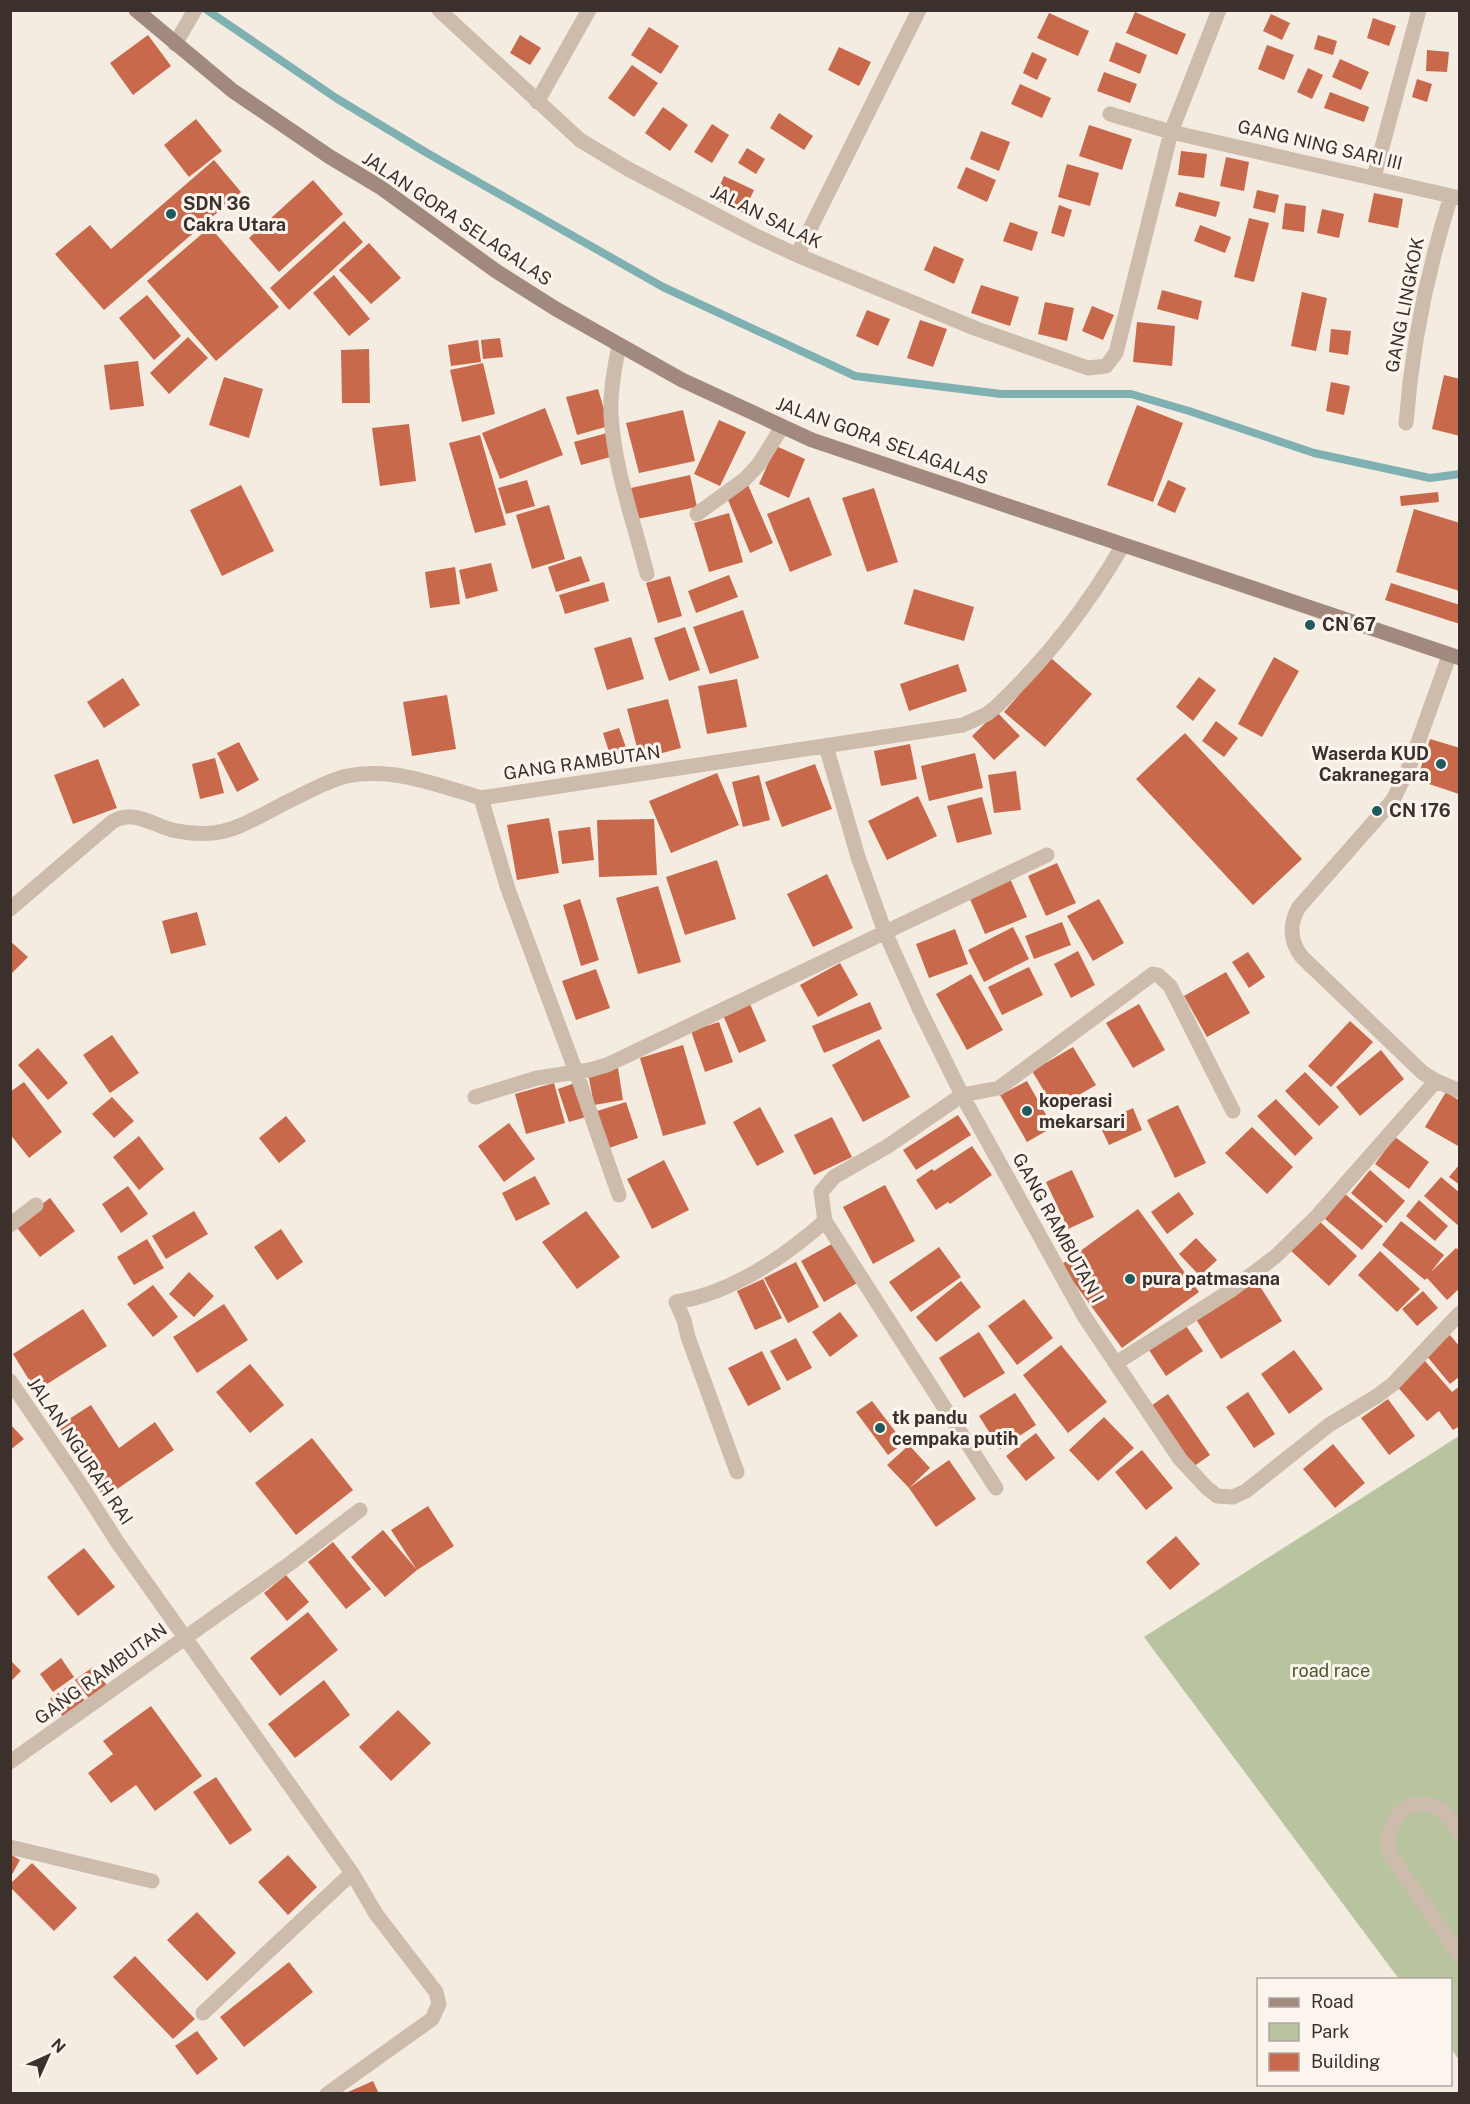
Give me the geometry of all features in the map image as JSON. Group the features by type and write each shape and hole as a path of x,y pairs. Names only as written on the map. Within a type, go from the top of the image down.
{"street":[{"name":"JALAN GORA SELAGALAS","path":"136,10 233,91 281,125 380,187 496,271 618,346 682,380 812,440 1454,657"},
{"name":"JALAN SALAK","path":"439,10 580,140 618,163 756,236 797,255 977,329 1088,368 1106,366 1116,353 1171,132"},
{"path":"537,102 589,10"},
{"path":"797,255 920,10"},
{"path":"1171,132 1219,10"},
{"path":"1374,177 1419,10"},
{"path":"175,44 193,14"},
{"name":"GANG NING SARI III","path":"1110,114 1171,132 1455,197"},
{"name":"GANG LINGKOK","path":"1406,423 1419,319 1437,240 1455,197"},
{"path":"618,346 612,384 611,415 619,464 647,574"},
{"path":"698,514 745,479 759,464 782,427"},
{"name":"GANG RAMBUTAN","path":"10,909 112,822 121,817 137,817 182,832 215,833 250,820 325,783 348,776 383,774 418,778 481,798 950,727 975,720 987,714 1052,650 1099,587 1123,545"},
{"path":"1454,657 1410,765 1393,800 1303,902 1295,913 1292,926 1293,940 1302,957 1411,1063 1436,1082 1460,1091"},
{"name":"GANG RAMBUTAN I","path":"826,746 858,857 885,932 962,1095 1084,1316 1180,1459 1206,1487 1217,1496 1233,1497 1246,1491 1329,1425 1393,1384 1460,1313"},
{"path":"481,798 508,889 619,1195"},
{"path":"475,1097 537,1078 590,1070 624,1057 678,1029 1047,855"},
{"path":"996,1488 825,1221 821,1192 834,1177 888,1146 962,1095 999,1088 1152,974 1158,975 1170,986 1233,1111"},
{"path":"1116,1363 1230,1291 1276,1256 1318,1215 1436,1082"},
{"path":"10,1224 36,1205"},
{"path":"737,1472 676,1302 711,1292 758,1271 784,1254 825,1221"},
{"name":"JALAN NGURAH RAI","path":"10,1381 184,1638 352,1873 376,1914 436,1992 439,2004 432,2019 327,2094"},
{"name":"GANG RAMBUTAN","path":"10,1762 360,1510"},
{"path":"1460,1833 1450,1818 1441,1810 1418,1805 1396,1816 1390,1826 1387,1839 1391,1856 1460,1956"},
{"path":"10,1846 152,1881"},
{"path":"203,2013 352,1873"}],"green space":[{"name":"road race","path":"1459,1436 1459,2060 1452,2050 1452,1978 1398,1978 1144,1637"}],"building":[{"path":"1135,12 1186,34 1177,55 1126,33"},
{"path":"1049,13 1089,31 1078,56 1037,38"},
{"path":"1271,14 1290,23 1282,40 1263,31"},
{"path":"1373,18 1396,26 1389,46 1367,38"},
{"path":"649,27 679,46 661,74 631,55"},
{"path":"148,35 171,66 133,95 110,63"},
{"path":"520,35 541,48 530,65 510,53"},
{"path":"1318,35 1337,41 1333,55 1314,49"},
{"path":"1116,42 1147,55 1140,74 1109,61"},
{"path":"1267,45 1294,55 1284,80 1258,69"},
{"path":"839,47 871,62 859,86 828,70"},
{"path":"1427,50 1449,52 1447,72 1426,71"},
{"path":"1032,52 1047,59 1037,80 1023,73"},
{"path":"1340,59 1369,72 1361,90 1332,77"},
{"path":"632,65 658,83 634,117 608,98"},
{"path":"1308,68 1323,75 1312,99 1297,92"},
{"path":"1104,72 1137,84 1130,103 1097,91"},
{"path":"1417,79 1432,84 1427,102 1412,97"},
{"path":"1020,84 1051,98 1042,118 1011,104"},
{"path":"1330,92 1369,107 1364,122 1324,108"},
{"path":"663,107 688,125 670,151 645,133"},
{"path":"779,113 813,136 804,150 770,128"},
{"name":"SDN 36 Cakra Utara","path":"196,119 222,151 189,177 164,145"},
{"path":"712,124 729,135 712,163 694,152"},
{"path":"1089,125 1132,139 1122,170 1079,156"},
{"path":"981,131 1010,142 999,171 970,159"},
{"path":"747,148 765,159 756,174 738,163"},
{"path":"1181,151 1207,154 1204,178 1178,175"},
{"path":"1226,157 1249,162 1244,191 1220,186"},
{"name":"SDN 36 Cakra Utara","path":"214,160 241,192 104,310 55,254 90,225 111,249"},
{"path":"1067,164 1099,173 1090,206 1058,197"},
{"path":"966,167 996,180 987,202 957,188"},
{"path":"724,176 754,190 743,213 714,199"},
{"name":"SDN 36 Cakra Utara","path":"313,180 343,214 279,272 249,238"},
{"path":"1257,190 1279,195 1275,213 1253,208"},
{"path":"1179,192 1220,202 1216,217 1175,206"},
{"path":"1374,193 1403,199 1398,228 1368,222"},
{"path":"1285,203 1306,206 1304,232 1282,229"},
{"path":"1059,205 1072,210 1064,237 1051,233"},
{"path":"1322,209 1344,214 1339,238 1317,233"},
{"path":"1249,218 1269,223 1254,282 1234,277"},
{"name":"SDN 36 Cakra Utara","path":"344,221 363,242 289,310 270,288"},
{"path":"1010,222 1038,232 1032,251 1003,241"},
{"path":"1200,225 1231,237 1225,253 1194,241"},
{"name":"SDN 36 Cakra Utara","path":"210,227 279,307 216,361 147,281"},
{"path":"369,243 401,278 371,304 339,270"},
{"path":"934,246 964,259 954,284 924,270"},
{"path":"334,275 370,319 349,336 313,293"},
{"path":"981,285 1019,297 1010,326 971,313"},
{"path":"1162,290 1202,301 1198,320 1157,309"},
{"path":"1302,292 1327,298 1316,351 1291,346"},
{"path":"147,295 181,336 154,360 119,318"},
{"path":"1045,302 1074,308 1067,341 1038,334"},
{"path":"1092,306 1114,315 1103,340 1082,331"},
{"path":"867,310 890,319 878,346 856,336"},
{"path":"920,320 947,329 933,367 907,358"},
{"path":"1137,322 1175,326 1172,366 1133,362"},
{"path":"1331,329 1351,331 1348,355 1329,352"},
{"path":"188,337 208,358 169,394 150,373"},
{"path":"500,338 503,357 483,359 481,340"},
{"path":"478,340 481,362 451,366 448,345"},
{"path":"369,349 370,403 342,403 341,350"},
{"path":"138,361 144,406 110,410 104,365"},
{"path":"483,363 495,414 462,422 450,370"},
{"path":"1444,375 1460,379 1460,436 1432,429"},
{"path":"224,377 263,389 249,438 209,425"},
{"path":"1331,382 1350,386 1344,415 1326,411"},
{"path":"598,389 609,426 577,435 566,397"},
{"path":"1137,405 1183,423 1153,502 1107,485"},
{"path":"545,408 563,455 500,479 482,433"},
{"path":"683,410 695,461 639,473 626,423"},
{"path":"719,420 746,432 720,486 694,474"},
{"path":"409,424 416,481 380,486 372,428"},
{"path":"607,433 614,456 581,465 574,442"},
{"path":"480,435 506,525 475,533 449,443"},
{"path":"776,446 805,459 789,498 759,484"},
{"path":"690,475 697,507 637,519 631,488"},
{"path":"527,480 535,506 506,514 498,488"},
{"path":"1168,480 1186,488 1175,513 1157,505"},
{"path":"241,485 274,551 222,576 190,510"},
{"path":"748,485 773,543 750,553 726,495"},
{"path":"874,488 898,562 867,572 842,498"},
{"path":"1438,492 1439,502 1401,506 1400,496"},
{"path":"809,497 832,555 790,572 767,514"},
{"path":"549,505 565,559 532,569 516,515"},
{"path":"1414,509 1460,523 1460,591 1396,572"},
{"path":"729,513 743,562 709,572 694,523"},
{"path":"581,556 590,581 556,592 548,567"},
{"path":"491,563 498,591 466,599 459,570"},
{"path":"455,567 460,604 430,608 425,572"},
{"path":"729,575 738,597 696,613 688,591"},
{"path":"670,576 682,616 658,623 646,583"},
{"path":"604,582 609,601 565,614 559,595"},
{"path":"1391,583 1460,605 1460,624 1385,600"},
{"path":"914,589 974,607 964,641 904,624"},
{"path":"743,610 759,658 710,674 693,627"},
{"path":"685,627 700,670 669,681 654,638"},
{"path":"631,637 644,679 607,690 594,648"},
{"path":"1274,657 1299,671 1262,737 1238,724"},
{"path":"1051,658 1092,694 1045,747 1004,712"},
{"path":"958,664 967,691 909,711 900,684"},
{"path":"1199,677 1216,690 1193,721 1176,707"},
{"path":"123,678 140,705 104,728 87,702"},
{"path":"737,679 747,727 707,734 698,686"},
{"path":"447,695 456,749 412,756 403,702"},
{"path":"668,699 681,748 640,759 627,709"},
{"path":"997,712 1020,736 994,760 972,736"},
{"path":"1216,721 1238,738 1224,757 1202,741"},
{"path":"619,728 627,750 610,755 603,733"},
{"path":"1185,733 1302,859 1253,905 1136,779"},
{"name":"Waserda KUD Cakranegara","path":"1430,739 1460,748 1459,794 1417,780"},
{"path":"239,742 259,780 237,792 217,753"},
{"path":"910,744 917,779 881,786 874,751"},
{"path":"975,753 983,788 929,801 921,766"},
{"path":"215,758 224,793 200,799 192,764"},
{"path":"98,759 117,808 73,824 54,775"},
{"path":"815,764 832,809 782,827 765,782"},
{"path":"1016,771 1021,810 994,813 988,775"},
{"path":"717,773 739,825 671,853 649,801"},
{"path":"759,775 770,820 743,827 732,782"},
{"path":"918,796 937,836 887,860 868,821"},
{"path":"982,797 992,834 957,843 947,806"},
{"path":"549,818 559,873 517,880 507,825"},
{"path":"654,819 657,875 599,877 597,820"},
{"path":"590,827 594,860 562,864 558,831"},
{"path":"717,860 736,919 685,935 666,877"},
{"path":"1057,863 1076,903 1046,916 1028,876"},
{"path":"827,874 853,928 813,947 787,894"},
{"path":"1008,874 1027,917 985,934 967,892"},
{"path":"658,886 681,962 638,974 616,898"},
{"path":"580,899 599,960 581,966 563,905"},
{"path":"1099,899 1124,943 1093,961 1067,916"},
{"path":"197,912 206,945 171,954 162,921"},
{"path":"1062,922 1071,945 1034,959 1025,936"},
{"path":"1013,927 1029,959 984,982 968,950"},
{"path":"955,929 968,964 929,978 916,944"},
{"path":"10,941 28,957 10,975"},
{"path":"1078,951 1095,985 1071,998 1054,964"},
{"path":"1248,952 1265,977 1249,988 1232,962"},
{"path":"840,963 858,995 818,1017 800,985"},
{"path":"1029,967 1043,995 1002,1015 988,987"},
{"path":"596,969 610,1008 576,1020 562,981"},
{"path":"1226,972 1250,1013 1207,1037 1184,996"},
{"path":"971,974 1003,1030 967,1050 936,994"},
{"path":"870,1002 882,1029 824,1053 812,1026"},
{"path":"750,1004 766,1041 739,1053 723,1015"},
{"path":"1139,1004 1165,1050 1133,1068 1106,1023"},
{"path":"1350,1021 1373,1042 1331,1087 1308,1066"},
{"path":"719,1022 733,1062 705,1072 691,1031"},
{"path":"112,1035 139,1073 110,1093 83,1055"},
{"path":"879,1039 910,1097 863,1122 832,1065"},
{"path":"683,1045 706,1124 663,1136 640,1058"},
{"path":"1073,1047 1096,1085 1055,1109 1032,1071"},
{"path":"38,1048 68,1083 48,1100 18,1065"},
{"path":"1381,1050 1404,1079 1360,1116 1336,1087"},
{"path":"618,1068 623,1100 594,1105 588,1073"},
{"path":"1305,1072 1339,1107 1319,1126 1285,1091"},
{"name":"koperasi mekarsari","path":"1027,1081 1053,1127 1027,1142 1000,1095"},
{"path":"24,1082 62,1132 29,1158 10,1134 10,1092"},
{"path":"554,1083 565,1123 526,1134 515,1094"},
{"path":"575,1083 586,1117 569,1122 558,1089"},
{"path":"1446,1092 1460,1101 1460,1147 1425,1127"},
{"path":"112,1097 134,1121 114,1138 92,1114"},
{"path":"1276,1099 1313,1138 1295,1156 1257,1116"},
{"path":"626,1102 638,1138 606,1149 594,1112"},
{"path":"1178,1105 1206,1163 1175,1178 1147,1120"},
{"path":"760,1107 784,1152 757,1166 733,1122"},
{"path":"1133,1108 1142,1130 1109,1145 1099,1124"},
{"path":"958,1115 971,1135 916,1170 903,1150"},
{"path":"286,1116 306,1141 279,1163 259,1138"},
{"path":"832,1117 852,1157 814,1175 794,1135"},
{"path":"509,1123 535,1159 504,1182 478,1146"},
{"path":"1252,1127 1293,1167 1267,1194 1225,1153"},
{"path":"139,1136 164,1169 139,1190 113,1157"},
{"path":"1395,1137 1429,1162 1409,1189 1375,1164"},
{"path":"972,1146 992,1175 950,1204 948,1202 936,1210 916,1180"},
{"path":"664,1160 689,1210 652,1229 627,1179"},
{"path":"1460,1164 1460,1185 1449,1177"},
{"path":"1072,1170 1094,1217 1068,1229 1046,1182"},
{"path":"1370,1170 1405,1201 1386,1223 1351,1193"},
{"path":"535,1176 550,1204 516,1221 502,1193"},
{"path":"1441,1177 1460,1193 1460,1227 1424,1196"},
{"path":"885,1185 915,1241 873,1264 843,1207"},
{"path":"128,1186 148,1214 121,1233 102,1204"},
{"path":"1179,1192 1194,1214 1167,1234 1151,1212"},
{"path":"1345,1194 1383,1226 1362,1250 1325,1219"},
{"path":"50,1198 75,1231 40,1257 15,1225"},
{"path":"1419,1200 1448,1226 1435,1241 1406,1216"},
{"name":"pura patmasana","path":"1138,1209 1199,1292 1122,1348 1061,1265"},
{"path":"194,1211 208,1234 166,1259 152,1236"},
{"path":"586,1211 620,1257 577,1289 542,1242"},
{"path":"1317,1219 1357,1256 1329,1286 1289,1249"},
{"path":"1401,1221 1444,1255 1431,1272 1456,1248 1460,1251 1460,1288 1447,1300 1427,1278 1425,1280 1382,1245"},
{"path":"281,1229 303,1262 277,1280 254,1247"},
{"path":"1196,1238 1217,1260 1200,1276 1179,1254"},
{"path":"147,1239 164,1268 134,1285 117,1257"},
{"path":"837,1241 859,1282 824,1302 801,1261"},
{"path":"939,1247 961,1277 911,1312 889,1282"},
{"path":"1380,1251 1420,1289 1397,1312 1358,1275"},
{"path":"796,1262 819,1307 788,1323 764,1278"},
{"path":"189,1272 214,1296 194,1317 169,1294"},
{"path":"1254,1277 1282,1321 1221,1359 1194,1316"},
{"path":"763,1279 782,1318 755,1330 737,1291"},
{"path":"961,1281 981,1307 936,1342 916,1317"},
{"path":"153,1285 178,1317 153,1337 127,1304"},
{"path":"1423,1291 1438,1308 1417,1326 1402,1309"},
{"path":"1024,1299 1053,1338 1017,1365 988,1326"},
{"path":"224,1304 248,1340 197,1373 173,1337"},
{"path":"83,1309 107,1346 36,1391 13,1354"},
{"path":"840,1312 858,1336 830,1357 812,1332"},
{"path":"1184,1323 1203,1351 1166,1376 1147,1347"},
{"path":"979,1332 1005,1373 964,1398 939,1358"},
{"path":"1450,1335 1460,1347 1460,1376 1450,1384 1426,1355"},
{"path":"796,1338 812,1368 787,1381 770,1351"},
{"path":"1061,1345 1107,1402 1068,1433 1023,1375"},
{"path":"1294,1350 1323,1389 1289,1414 1261,1374"},
{"path":"762,1351 781,1389 748,1406 728,1368"},
{"path":"1425,1361 1452,1392 1460,1386 1460,1426 1453,1430 1439,1411 1427,1421 1396,1385"},
{"path":"250,1364 284,1405 250,1433 216,1392"},
{"path":"1248,1392 1275,1434 1254,1448 1226,1407"},
{"path":"1015,1393 1036,1425 1000,1449 979,1416"},
{"path":"1168,1394 1210,1455 1193,1467 1151,1406"},
{"path":"1388,1399 1415,1436 1389,1455 1361,1418"},
{"name":"tk pandu cempaka putih","path":"872,1401 904,1443 888,1455 856,1412"},
{"path":"91,1405 119,1448 155,1422 174,1450 104,1498 58,1426"},
{"path":"1104,1417 1134,1448 1098,1481 1069,1450"},
{"path":"10,1424 24,1439 10,1450"},
{"path":"1036,1433 1055,1458 1026,1481 1006,1456"},
{"path":"312,1438 353,1490 296,1535 255,1483"},
{"path":"1333,1444 1365,1483 1335,1508 1303,1469"},
{"path":"909,1445 930,1468 909,1488 887,1465"},
{"path":"1142,1450 1173,1488 1146,1510 1115,1472"},
{"path":"949,1460 976,1499 936,1527 909,1488"},
{"path":"428,1506 454,1546 417,1570 391,1530"},
{"path":"383,1530 417,1570 385,1597 351,1557"},
{"path":"1176,1536 1200,1564 1170,1590 1146,1562"},
{"path":"333,1542 371,1589 346,1609 308,1562"},
{"path":"84,1548 115,1587 78,1616 47,1577"},
{"path":"286,1575 309,1602 287,1621 264,1593"},
{"path":"308,1612 338,1650 280,1696 250,1658"},
{"path":"61,1658 74,1677 53,1692 40,1674"},
{"path":"10,1660 21,1671 10,1682"},
{"path":"93,1667 109,1688 91,1701 75,1680"},
{"path":"324,1680 350,1715 295,1758 268,1724"},
{"path":"72,1683 88,1705 66,1721 50,1699"},
{"path":"151,1706 202,1776 155,1811 136,1785 111,1803 88,1773 113,1754 103,1741"},
{"path":"398,1710 431,1743 391,1781 359,1747"},
{"path":"216,1777 252,1830 230,1845 193,1792"},
{"path":"10,1854 20,1860 10,1878"},
{"path":"288,1855 317,1887 288,1915 258,1882"},
{"path":"32,1863 77,1908 54,1931 10,1887 10,1884"},
{"path":"197,1912 236,1953 207,1981 167,1940"},
{"path":"135,1956 195,2019 173,2039 113,1977"},
{"path":"289,1962 313,1992 244,2047 220,2017"},
{"path":"197,2031 218,2059 197,2075 175,2046"},
{"path":"373,2081 379,2094 349,2094 348,2092"}],"waterway":[{"path":"207,10 336,98 427,153 663,287 855,376 1001,394 1131,394 1314,453 1430,478 1460,474"}],"place":[{"name":"SDN 36 Cakra Utara","path":"171,214"},
{"name":"CN 67","path":"1310,625"},
{"name":"Waserda KUD Cakranegara","path":"1441,764"},
{"name":"CN 176","path":"1377,811"},
{"name":"koperasi mekarsari","path":"1027,1111"},
{"name":"pura patmasana","path":"1130,1279"},
{"name":"tk pandu cempaka putih","path":"880,1428"}]}
